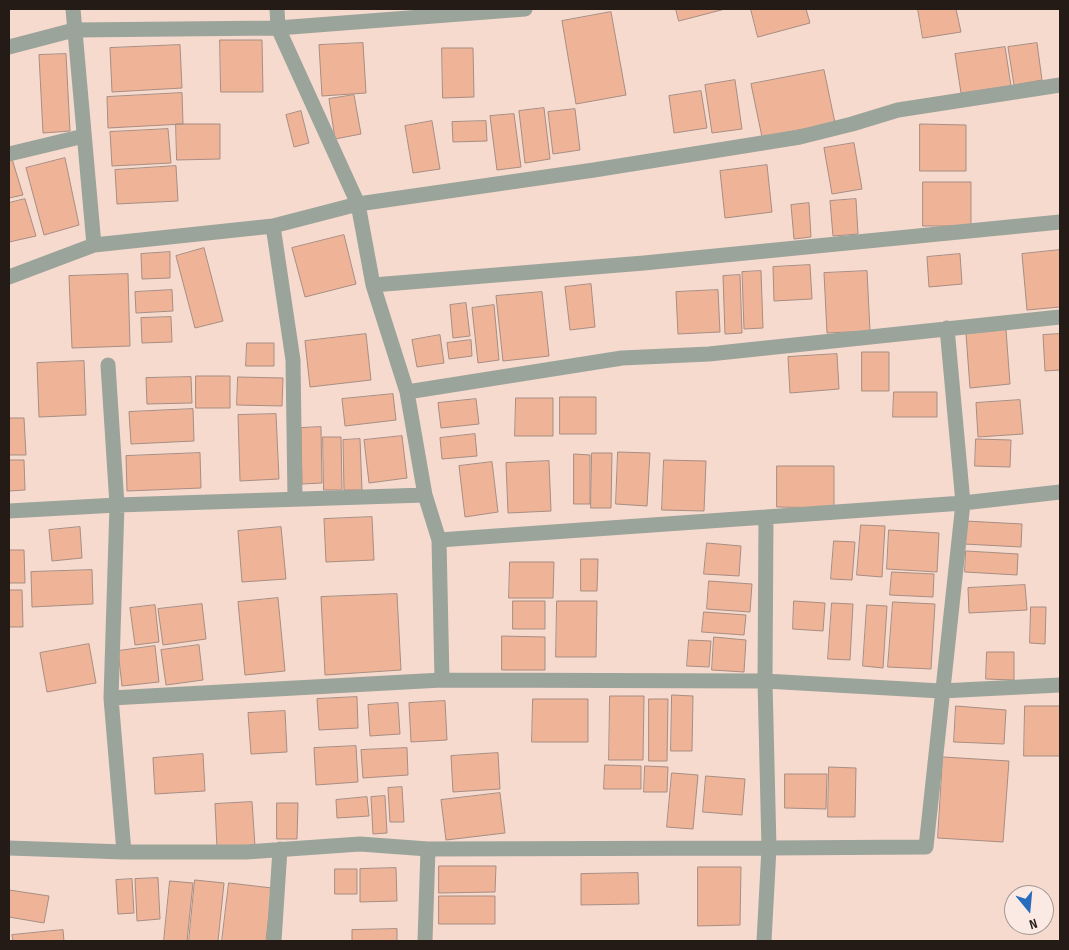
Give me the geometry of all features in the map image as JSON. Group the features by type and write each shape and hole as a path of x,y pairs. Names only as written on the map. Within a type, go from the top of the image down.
{"street":[{"path":"73,9 94,246"},
{"path":"278,9 278,28 358,204 373,285 407,392 425,495 440,540 442,680"},
{"path":"9,47 74,30 278,28 524,9"},
{"path":"9,276 94,246 273,226 358,204 800,138 898,110 1060,85"},
{"path":"9,154 84,136"},
{"path":"373,285 644,263 1060,222"},
{"path":"273,226 293,360 295,498"},
{"path":"407,392 622,358 709,354 1060,317"},
{"path":"9,848 124,852 280,850 360,844 428,849 926,847 941,691 963,503 946,328"},
{"path":"108,365 116,505 111,698 124,852"},
{"path":"440,540 963,503 1060,492"},
{"path":"9,511 295,498 425,495"},
{"path":"764,941 769,848 765,681 766,518"},
{"path":"111,698 442,680 765,681 941,691 1060,685"},
{"path":"424,941 428,849"},
{"path":"274,941 280,850"}],"building":[{"path":"676,9 725,9 679,21"},
{"path":"751,9 806,9 810,23 758,37"},
{"path":"918,9 956,9 961,32 923,38"},
{"path":"611,12 626,95 576,104 562,21"},
{"path":"220,40 262,40 263,92 221,92"},
{"path":"363,43 366,93 322,96 319,45"},
{"path":"1037,43 1042,80 1014,85 1008,47"},
{"path":"180,45 182,88 112,92 110,48"},
{"path":"1005,47 1011,86 961,93 955,54"},
{"path":"442,48 473,48 474,97 443,98"},
{"path":"66,54 70,131 43,133 39,55"},
{"path":"824,70 835,123 762,137 751,84"},
{"path":"735,80 742,129 712,133 705,85"},
{"path":"701,91 707,128 674,133 669,96"},
{"path":"182,93 183,124 108,128 107,97"},
{"path":"354,95 361,134 335,139 329,99"},
{"path":"544,108 550,159 525,163 519,111"},
{"path":"575,109 580,150 553,154 548,112"},
{"path":"301,111 309,143 294,147 286,115"},
{"path":"514,114 521,167 497,170 490,116"},
{"path":"432,121 440,169 413,173 405,126"},
{"path":"486,121 487,141 453,142 452,122"},
{"path":"176,124 220,124 220,159 177,160"},
{"path":"920,124 966,125 966,171 920,171"},
{"path":"168,129 171,163 112,166 110,132"},
{"path":"854,143 862,189 832,194 824,148"},
{"path":"9,149 23,195 9,198"},
{"path":"65,158 79,225 44,235 26,168"},
{"path":"767,165 772,212 725,218 720,171"},
{"path":"176,166 178,201 117,204 115,170"},
{"path":"923,182 971,182 971,226 923,226"},
{"path":"25,199 36,236 9,242 9,203"},
{"path":"856,199 858,234 833,236 830,201"},
{"path":"809,203 811,237 794,239 791,205"},
{"path":"344,235 356,284 305,297 292,248"},
{"path":"204,248 223,321 195,328 176,256"},
{"path":"1060,250 1060,307 1027,310 1022,254"},
{"path":"170,252 170,278 142,279 141,254"},
{"path":"960,254 962,284 929,287 927,257"},
{"path":"810,265 812,299 774,301 773,267"},
{"path":"761,271 763,328 744,329 742,272"},
{"path":"867,271 870,331 827,333 824,273"},
{"path":"128,274 130,346 72,348 69,276"},
{"path":"740,275 742,333 725,334 723,276"},
{"path":"591,284 595,327 570,330 565,287"},
{"path":"172,290 173,311 136,313 135,292"},
{"path":"718,290 720,332 678,334 676,292"},
{"path":"542,292 549,356 503,361 496,296"},
{"path":"466,303 470,336 453,338 450,305"},
{"path":"494,305 499,360 478,363 472,308"},
{"path":"171,317 172,342 142,343 141,318"},
{"path":"1006,330 1010,384 970,388 966,334"},
{"path":"366,334 371,380 310,387 305,341"},
{"path":"1060,334 1060,370 1045,371 1043,335"},
{"path":"440,335 444,363 417,367 412,340"},
{"path":"471,340 472,356 449,359 447,343"},
{"path":"247,343 274,343 274,366 246,366"},
{"path":"862,352 889,352 889,391 862,391"},
{"path":"837,354 839,389 790,393 788,357"},
{"path":"84,361 86,415 39,417 37,363"},
{"path":"196,376 230,376 230,408 196,408"},
{"path":"191,377 192,403 147,404 146,378"},
{"path":"238,377 283,378 282,406 237,405"},
{"path":"894,392 937,392 937,417 893,417"},
{"path":"393,394 396,420 345,426 342,399"},
{"path":"560,397 596,397 596,434 560,434"},
{"path":"516,398 553,398 553,436 515,436"},
{"path":"476,399 479,424 441,428 438,403"},
{"path":"1020,400 1023,434 978,437 976,403"},
{"path":"193,409 194,441 131,444 129,412"},
{"path":"276,414 279,479 240,481 238,415"},
{"path":"9,418 24,418 26,455 9,455"},
{"path":"321,427 322,483 302,484 301,428"},
{"path":"475,434 477,456 442,459 440,438"},
{"path":"402,436 407,478 369,483 364,440"},
{"path":"323,437 341,437 342,490 324,490"},
{"path":"360,439 362,490 344,490 343,440"},
{"path":"976,439 1011,440 1010,467 975,466"},
{"path":"618,452 650,453 647,506 616,504"},
{"path":"200,453 201,488 127,491 126,456"},
{"path":"592,453 612,453 611,508 591,508"},
{"path":"574,454 590,455 590,504 574,504"},
{"path":"9,460 24,460 25,490 9,491"},
{"path":"664,460 706,461 704,511 662,510"},
{"path":"549,461 551,511 508,513 506,463"},
{"path":"492,462 498,512 465,517 459,466"},
{"path":"777,466 834,466 834,508 777,507"},
{"path":"372,517 374,560 326,562 324,519"},
{"path":"965,521 1022,524 1021,547 964,544"},
{"path":"861,525 885,526 882,577 857,575"},
{"path":"80,527 82,558 52,561 49,530"},
{"path":"281,527 286,579 242,582 238,531"},
{"path":"889,530 939,533 937,572 887,569"},
{"path":"834,541 855,542 852,580 831,579"},
{"path":"707,543 741,546 739,576 704,574"},
{"path":"9,550 24,550 25,583 9,583"},
{"path":"966,551 1018,554 1017,575 965,572"},
{"path":"581,559 598,559 597,591 581,591"},
{"path":"510,562 554,562 553,598 509,598"},
{"path":"92,570 93,604 32,607 31,572"},
{"path":"892,572 934,574 933,597 890,595"},
{"path":"709,581 752,584 750,612 707,609"},
{"path":"1025,585 1027,610 969,613 968,588"},
{"path":"9,590 22,590 23,627 9,627"},
{"path":"397,594 401,670 325,675 321,597"},
{"path":"278,598 285,671 245,675 238,602"},
{"path":"513,601 545,601 545,629 513,629"},
{"path":"557,601 597,601 596,657 556,657"},
{"path":"794,601 825,603 823,631 793,629"},
{"path":"893,602 935,604 931,669 888,667"},
{"path":"832,603 853,604 850,660 828,659"},
{"path":"202,604 206,639 163,645 158,609"},
{"path":"155,605 159,642 135,645 130,608"},
{"path":"867,605 887,606 883,668 863,666"},
{"path":"1031,607 1046,607 1045,644 1030,643"},
{"path":"704,612 746,615 744,635 702,632"},
{"path":"502,636 545,637 545,670 502,670"},
{"path":"714,637 746,640 744,672 712,670"},
{"path":"689,640 711,641 709,667 687,666"},
{"path":"89,644 96,683 47,692 40,653"},
{"path":"199,645 203,680 166,685 161,650"},
{"path":"155,646 159,682 122,686 118,651"},
{"path":"987,652 1014,652 1014,680 986,679"},
{"path":"672,695 693,696 692,751 671,751"},
{"path":"610,696 644,696 643,760 609,760"},
{"path":"357,697 358,728 319,730 317,699"},
{"path":"533,699 588,699 588,742 532,742"},
{"path":"649,699 668,699 667,761 649,761"},
{"path":"445,701 447,740 411,742 409,703"},
{"path":"398,703 400,734 370,736 368,705"},
{"path":"956,706 1006,710 1004,744 954,742"},
{"path":"1025,706 1060,706 1060,756 1024,756"},
{"path":"285,711 287,752 251,754 248,713"},
{"path":"356,746 358,782 316,785 314,748"},
{"path":"407,748 408,775 363,778 361,750"},
{"path":"498,753 500,789 453,792 451,756"},
{"path":"203,754 205,791 155,794 153,758"},
{"path":"943,757 1009,761 1003,842 938,838"},
{"path":"605,765 641,766 641,789 604,789"},
{"path":"645,766 668,767 667,792 644,792"},
{"path":"829,767 856,768 855,817 828,817"},
{"path":"672,773 698,775 693,829 667,827"},
{"path":"785,774 827,774 826,809 785,808"},
{"path":"706,776 745,779 742,815 703,812"},
{"path":"402,787 404,822 390,822 388,788"},
{"path":"500,793 505,833 446,840 441,800"},
{"path":"385,796 387,833 373,834 371,797"},
{"path":"367,797 369,816 337,818 336,800"},
{"path":"252,802 255,846 217,848 215,804"},
{"path":"277,803 298,803 297,839 277,839"},
{"path":"439,866 496,866 495,892 439,893"},
{"path":"698,867 741,867 740,925 698,926"},
{"path":"396,868 397,901 360,902 360,869"},
{"path":"335,869 357,869 357,894 335,894"},
{"path":"638,873 639,904 581,905 581,874"},
{"path":"158,878 160,919 137,921 135,879"},
{"path":"132,879 134,913 118,914 116,880"},
{"path":"195,880 224,883 218,941 189,941"},
{"path":"170,881 193,883 187,941 164,941"},
{"path":"229,883 272,888 266,941 222,941"},
{"path":"9,890 49,896 44,923 9,917"},
{"path":"439,896 495,896 495,924 439,924"},
{"path":"397,929 397,941 352,941 352,930"},
{"path":"63,930 64,941 13,941 12,935"}]}
